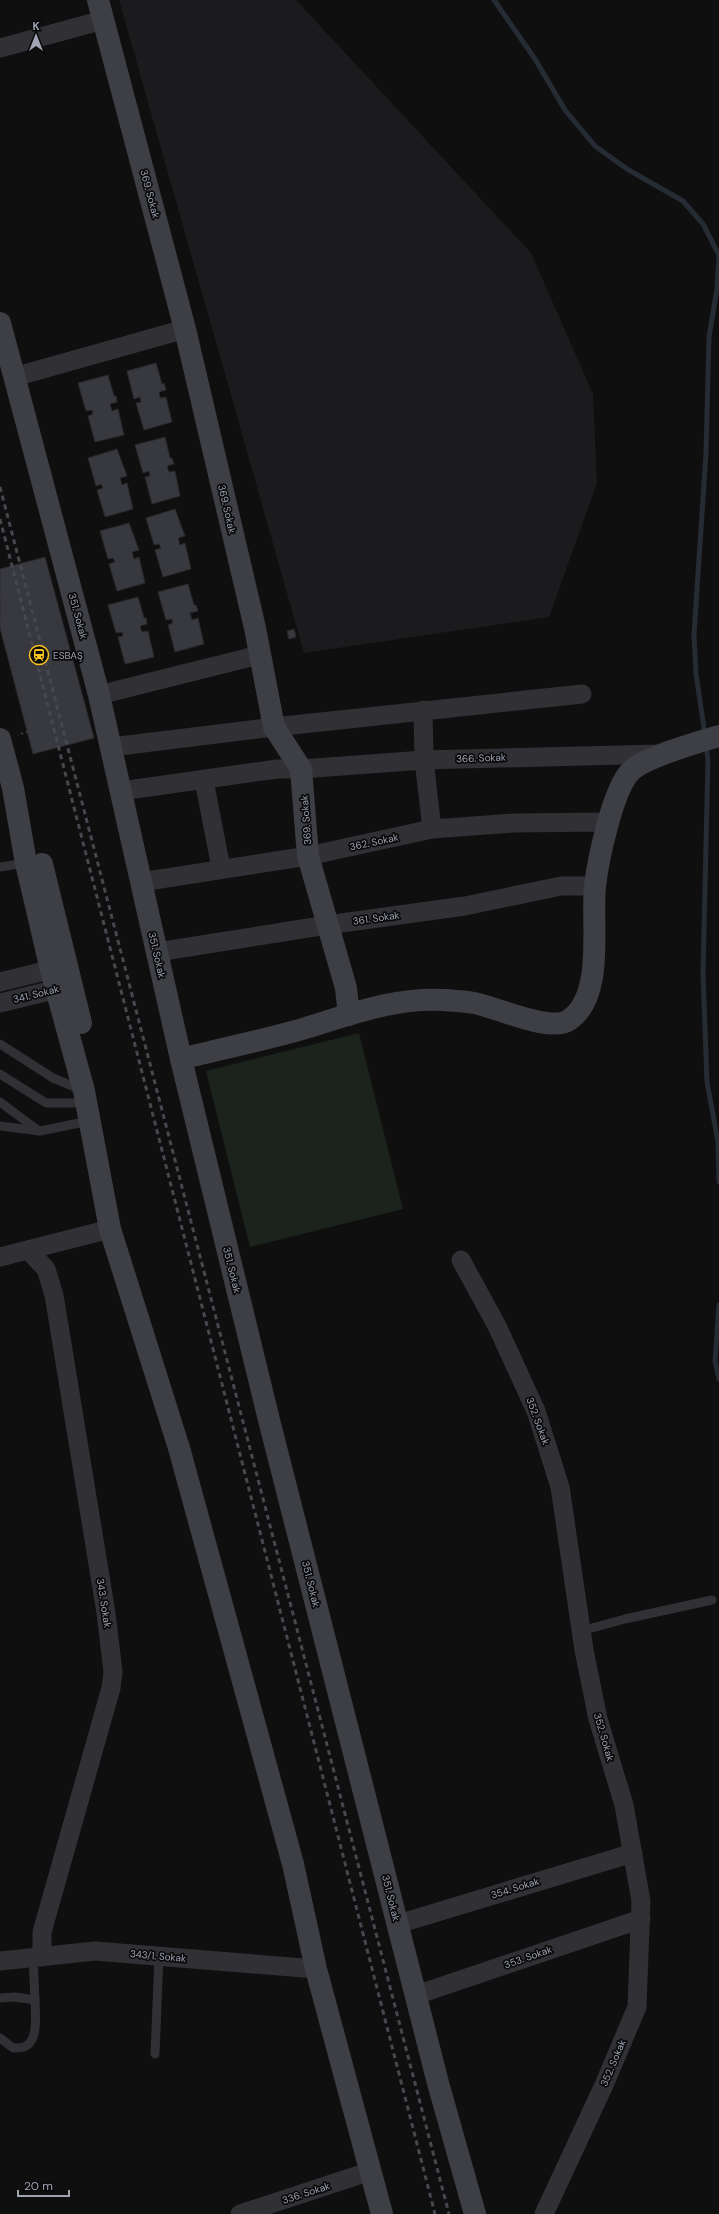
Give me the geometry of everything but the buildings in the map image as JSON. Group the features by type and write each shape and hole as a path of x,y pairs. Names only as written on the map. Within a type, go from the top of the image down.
{"street":[{"path":"0,48 101,10"},
{"name":"369. Sokak","path":"101,10 185,329 253,620 274,727 301,769 308,856 346,988 349,1015"},
{"name":"351. Sokak","path":"0,323 99,695 180,1059 273,1436 416,1995 476,2214"},
{"path":"14,377 185,329"},
{"path":"99,695 259,655"},
{"path":"111,747 423,710 554,699 582,694"},
{"path":"423,710 424,760 432,829"},
{"path":"180,1059 296,1031 392,1002 434,1000 473,1002 544,1023 557,1024 568,1021 581,1010 593,974 595,886 616,794 631,770 663,754 719,736"},
{"path":"0,740 26,863 62,978"},
{"name":"366. Sokak","path":"121,791 277,769 301,769 424,760 663,754"},
{"path":"204,780 220,868"},
{"path":"11,796 41,860 110,1229 179,1448 293,1864 316,1969 382,2214"},
{"name":"362. Sokak","path":"141,882 220,868 308,856 432,829 514,823 609,822"},
{"name":"361. Sokak","path":"157,952 327,925 465,906 561,886 595,886"},
{"name":"341. Sokak","path":"0,982 62,978"},
{"name":"341. Sokak","path":"0,1003 62,978"},
{"path":"0,1257 110,1229"},
{"name":"343. Sokak","path":"28,1250 46,1268 54,1295 106,1613 113,1672 111,1688 42,1932 37,1957"},
{"name":"352. Sokak","path":"461,1260 496,1326 536,1411 560,1487 581,1631 598,1719 624,1805 641,1901 637,2007 604,2085 544,2214"},
{"name":"354. Sokak","path":"398,1924 633,1853"},
{"name":"353. Sokak","path":"416,1995 641,1919"},
{"name":"343/1. Sokak","path":"0,1961 95,1951 316,1969"},
{"name":"336. Sokak","path":"240,2214 371,2171"}],"lane":[{"path":"0,867 26,863"},
{"path":"0,1044 53,1078 86,1105"},
{"path":"0,1074 46,1103 86,1105"},
{"path":"0,1102 40,1131"},
{"path":"0,1126 40,1131 86,1105"},
{"path":"581,1631 625,1619 712,1600"},
{"path":"155,2054 159,1956"},
{"path":"0,2038 13,2048 25,2047 32,2041 34,2033 37,1957"},
{"path":"0,1998 15,1997 35,2000"}],"path":[{"path":"0,588 8,617 44,607 35,569"},
{"path":"47,586 75,687"},
{"path":"0,612 30,731 0,740"},
{"path":"27,612 42,667"},
{"path":"10,651 62,637"},
{"path":"40,738 22,673 42,667 63,661 80,726"}],"shaded area":[{"path":"119,0 296,0 531,253 593,394 597,483 549,617 304,653"},
{"path":"359,1033 403,1209 250,1247 206,1071"}],"waterway":[{"path":"494,0 535,59 565,110 595,146 627,169 683,201 703,224 719,255"},
{"path":"705,735 696,674 694,635 706,453 709,337 717,289 719,256"},
{"path":"706,744 708,760 703,974 707,1082 718,1142 719,1182"},
{"path":"719,1305 715,1361 719,1379"}],"railway":[{"path":"0,487 449,2214"},
{"path":"0,519 435,2214"}],"place":[{"name":"ESBAŞ","path":"39,655"}]}
